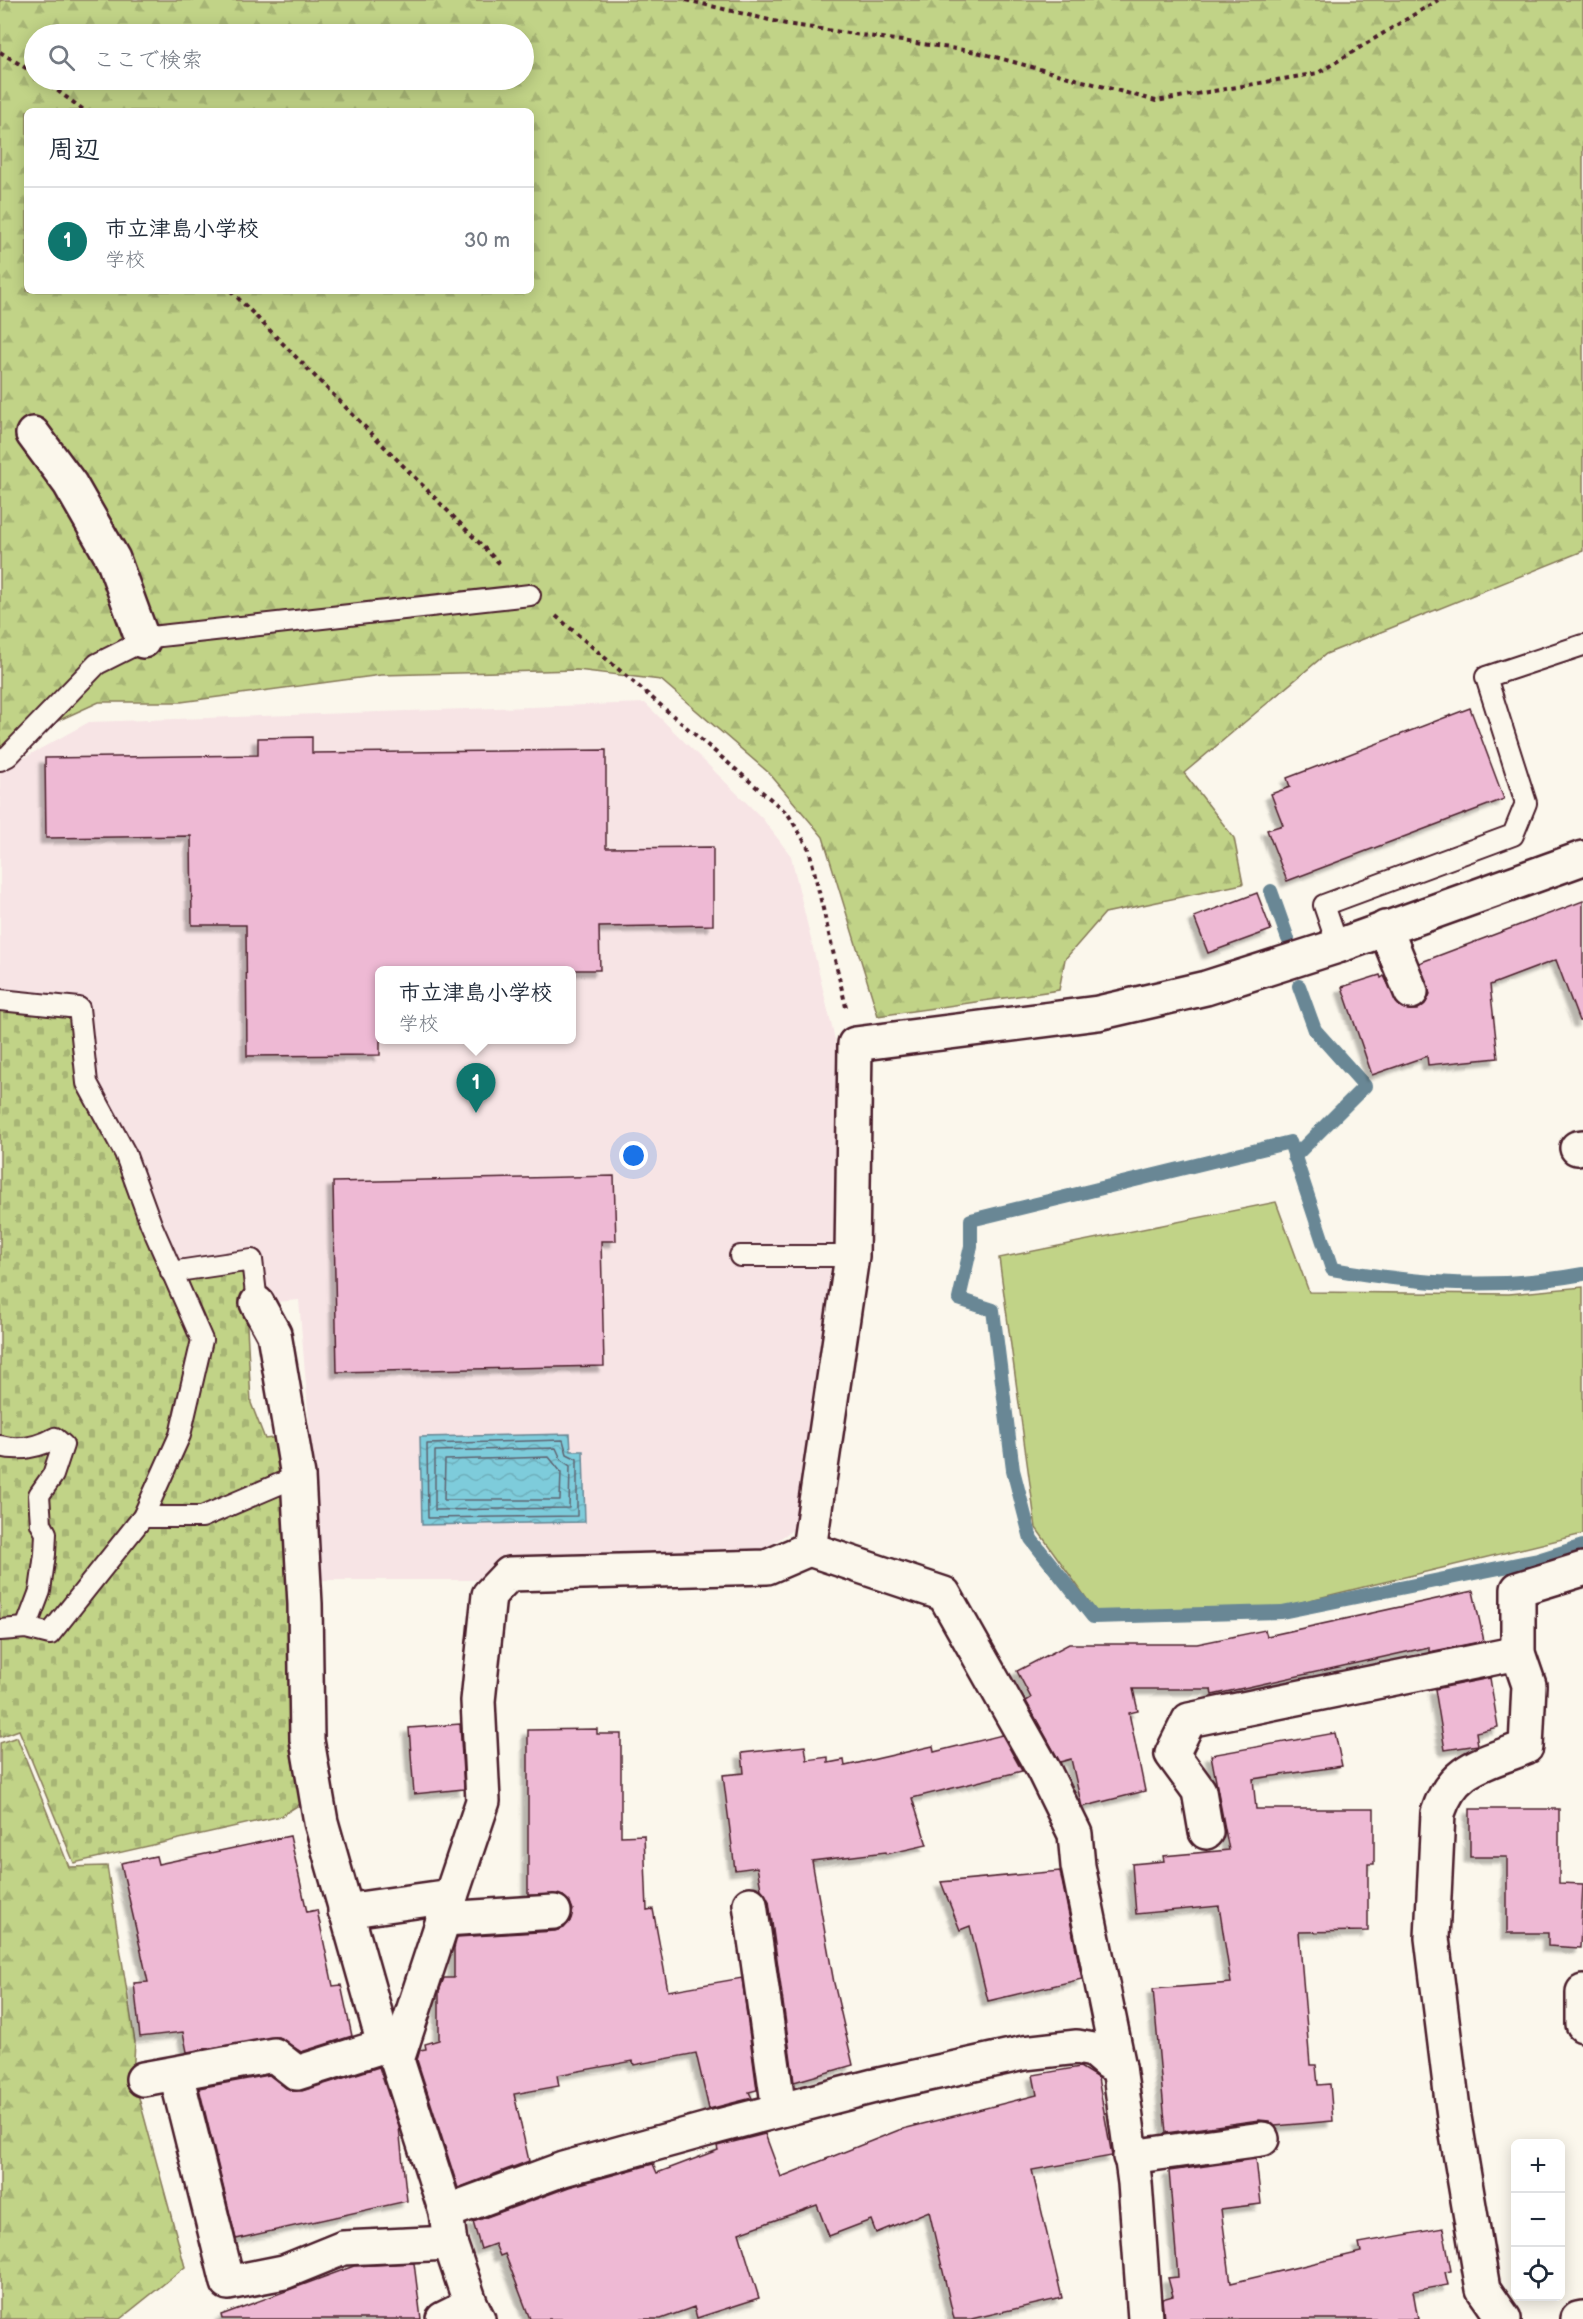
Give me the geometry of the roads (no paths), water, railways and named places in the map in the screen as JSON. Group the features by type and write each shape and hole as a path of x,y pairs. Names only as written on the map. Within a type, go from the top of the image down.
{"street":[{"path":"33,435 70,483 113,559 143,641"},
{"path":"809,1549 852,1256 855,1044 1098,1013 1206,988 1338,946 1583,858"},
{"path":"1384,928 1411,992"},
{"path":"257,1303 274,1334 298,1476 305,1604 307,1740 321,1822 380,2030 393,2052 448,2227 464,2314"},
{"path":"393,2052 483,1802 477,1701 489,1594 498,1583 509,1574 767,1567 809,1549 944,1594 1044,1771 1076,1834 1078,1866 1119,2067 1135,2183 1145,2319"},
{"path":"1504,2319 1483,2289 1454,2116 1432,1938 1437,1813 1443,1796 1456,1778 1526,1747 1529,1685 1518,1653 1518,1589 1583,1569"},
{"path":"1206,1833 1199,1791 1172,1754 1189,1720 1518,1653"},
{"path":"750,1904 779,2110"},
{"path":"345,1911 447,1907 554,1912"},
{"path":"1583,1992 1583,2025"},
{"path":"176,2074 228,2283 284,2272 343,2248 448,2227 563,2169 779,2110 1024,2053 1077,2047 1093,2050 1107,2062 1119,2067"},
{"path":"143,2079 274,2055 297,2073 393,2052"},
{"path":"1130,2157 1262,2139"},
{"path":"1578,2319 1583,2318"}],"lane":[{"path":"0,760 8,756 97,664 151,637 530,595"},
{"path":"1338,946 1324,905 1513,835 1526,803 1486,677 1583,645"},
{"path":"0,999 79,1008 87,1083 125,1153 171,1272 202,1340 180,1434 143,1517 50,1634 26,1628 0,1630"},
{"path":"740,1256 852,1256"},
{"path":"171,1272 252,1260 257,1303"},
{"path":"0,1446 14,1450 39,1447 55,1438 63,1445 53,1475 39,1495 41,1524 46,1533 45,1554 40,1591 26,1628"},
{"path":"143,1517 202,1517 298,1476"}],"water":[{"path":"570,1434 571,1451 583,1451 585,1522 422,1525 420,1437"}],"waterway":[{"path":"1271,891 1288,939"},
{"path":"1294,1157 1365,1086 1315,1030 1299,986"},
{"path":"1583,1274 1519,1282 1458,1283 1396,1278 1332,1269 1290,1142 971,1220 971,1246 959,1299 993,1310 1013,1470 1031,1539 1093,1617 1282,1612 1538,1560 1583,1546"}],"place":[{"name":"市立津島小学校","path":"476,1113"}]}
